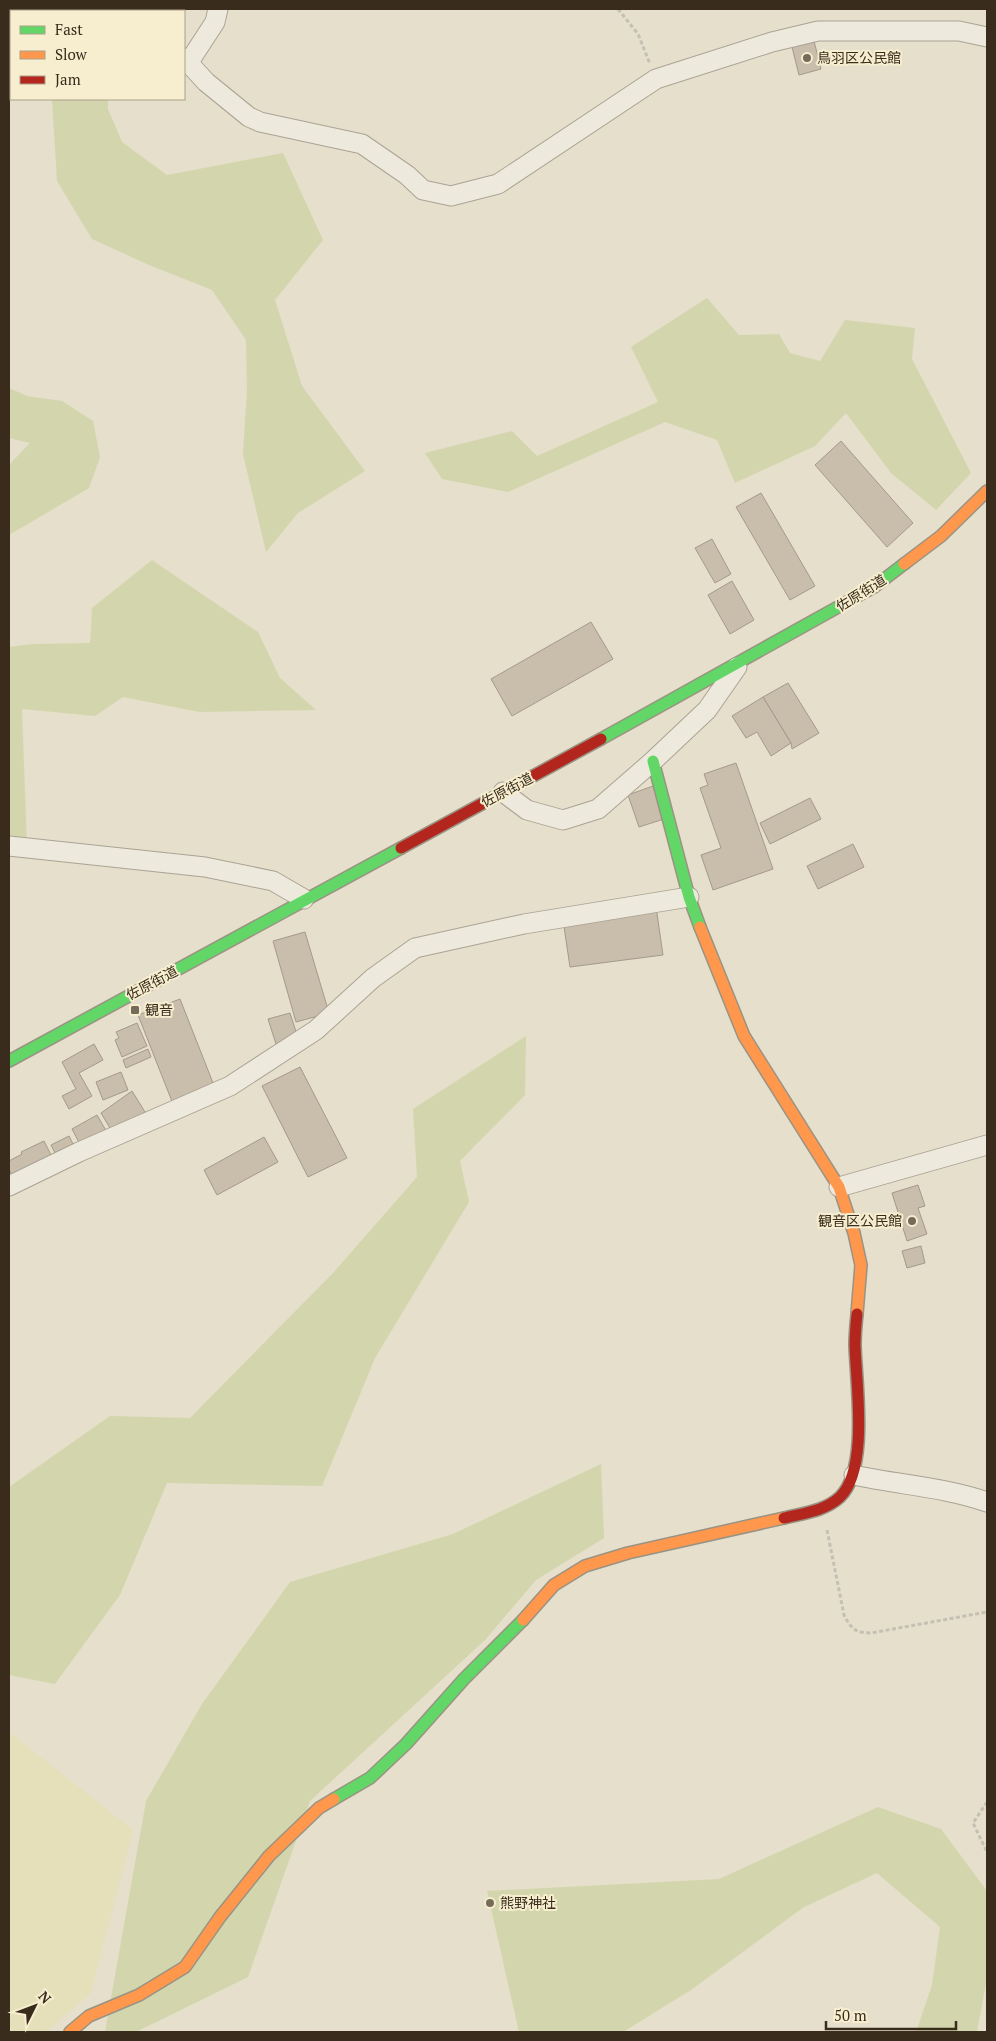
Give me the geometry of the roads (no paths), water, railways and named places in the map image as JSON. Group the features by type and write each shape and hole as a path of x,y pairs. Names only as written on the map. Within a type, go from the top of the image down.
{"main road":[{"name":"佐原街道","path":"9,1061 874,587 941,536 987,491"},
{"path":"70,2032 89,2016 139,1995 185,1967 220,1917 269,1856 319,1808 370,1778 406,1744 464,1679 512,1633 554,1585 585,1566 628,1553 822,1509 840,1497 854,1475 859,1430 855,1342 861,1265 854,1233 839,1187 744,1036 720,980 689,897 653,761"}],"street":[{"path":"218,9 215,22 186,60 206,82 249,117 260,122 362,144 407,175 424,190 451,196 498,184 656,79 772,42 818,31 959,30 987,37"},
{"path":"503,792 527,810 563,820 598,808 653,761 707,710 741,661"},
{"path":"9,846 205,867 273,881 304,899"},
{"path":"9,1186 79,1152 230,1086 316,1030 374,978 415,948 524,924 689,897"},
{"path":"839,1187 987,1146"},
{"path":"854,1475 887,1482 947,1490 987,1502"}],"place":[{"name":"鳥羽区公民館","path":"807,58"},
{"name":"観音","path":"135,1010"},
{"name":"観音区公民館","path":"912,1221"},
{"name":"熊野神社","path":"490,1903"}]}
